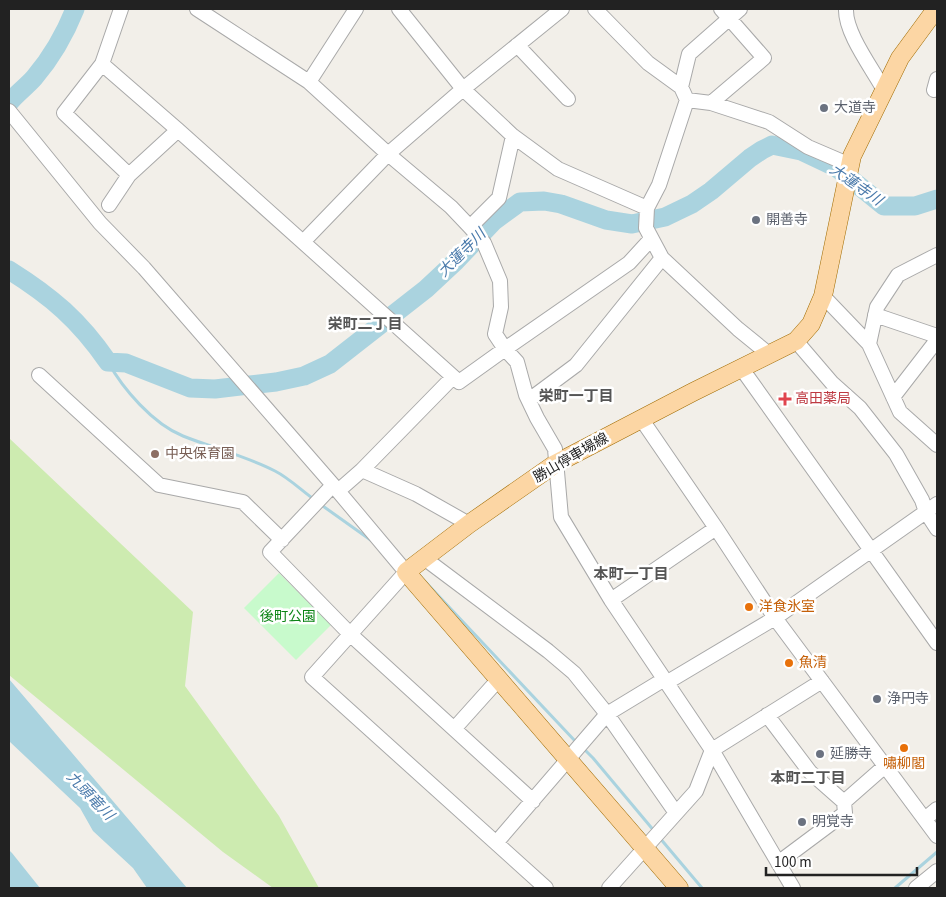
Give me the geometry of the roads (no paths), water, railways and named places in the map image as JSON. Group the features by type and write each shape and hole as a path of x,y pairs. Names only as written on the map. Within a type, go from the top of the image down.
{"main road":[{"name":"勝山停車場線","path":"406,572 469,524 555,464 796,341 811,324 823,296 852,156 900,58 936,12"},
{"path":"406,572 679,888"}],"street":[{"path":"122,9 102,64 64,113 129,175"},
{"path":"197,9 218,14 310,82 388,154 451,207 484,243 500,281 501,307 495,334 517,362 529,400 555,449 561,517 611,600 712,750 793,888"},
{"path":"310,82 356,9"},
{"path":"399,9 463,89 512,136 558,170 647,208"},
{"path":"303,242 388,154 463,89 562,9"},
{"path":"596,9 648,63 681,87 687,100 659,185 647,208 646,228 651,239 662,258 738,329 770,355"},
{"path":"846,9 846,16 855,38 884,90"},
{"path":"681,87 689,54 730,12 764,58 711,103"},
{"path":"517,45 568,99"},
{"path":"102,64 456,380"},
{"path":"687,100 711,103 769,122 808,147 850,165"},
{"path":"9,111 100,223 144,268 336,488 406,572 312,677 546,888"},
{"path":"109,205 129,175 178,130"},
{"path":"470,227 498,198 512,136"},
{"path":"533,801 351,635 270,552 336,488 362,470 456,380 505,349 629,263 651,239"},
{"path":"869,344 877,307 898,275 937,255"},
{"path":"529,400 576,365 662,258"},
{"path":"823,296 869,344 900,412 937,445"},
{"path":"875,315 937,336"},
{"path":"893,397 937,340"},
{"path":"796,341 832,383 860,408 896,454 922,500 932,508 937,529"},
{"path":"742,369 937,642"},
{"path":"39,375 159,485 243,502 282,540"},
{"path":"642,420 775,618 937,836"},
{"path":"362,470 416,494 469,524"},
{"path":"496,843 607,714 775,618 932,508"},
{"path":"611,600 716,528"},
{"path":"424,558 548,651 574,673 607,714 676,813"},
{"path":"454,729 498,680"},
{"path":"609,888 696,791 712,750 822,681"},
{"path":"767,715 810,772 844,802 845,813 778,863"},
{"path":"844,802 885,766"},
{"path":"925,819 937,809"},
{"path":"916,888 937,871"}],"water":[{"name":"九頭竜川","path":"9,679 187,888 147,888 133,868 93,831 80,808 9,741"},
{"path":"9,850 12,853 40,888 9,888"}],"waterway":[{"path":"9,103 47,62 75,9"},
{"name":"大蓮寺川","path":"9,270 64,310 108,362 126,363 190,388 215,389 276,382 304,376 330,364 426,289 494,221 520,202 544,201 561,204 606,220 632,224 665,217 692,204 711,191 750,158 772,145 801,151 837,168 884,206 915,206 937,199"},
{"path":"108,362 130,394 161,423 183,436 253,461 275,471 315,500"},
{"path":"320,504 372,541"},
{"path":"418,574 576,742"},
{"path":"583,748 655,832"},
{"path":"659,837 702,888"},
{"path":"895,888 937,852"}],"place":[{"name":"大道寺","path":"824,108"},
{"name":"開善寺","path":"756,220"},
{"name":"高田薬局","path":"785,399"},
{"name":"中央保育園","path":"155,454"},
{"name":"洋食氷室","path":"749,607"},
{"name":"魚清","path":"789,663"},
{"name":"浄円寺","path":"877,699"},
{"name":"嘯柳閣","path":"904,748"},
{"name":"延勝寺","path":"820,754"},
{"name":"明覚寺","path":"802,822"}],"district":[{"name":"栄町二丁目","path":"365,324"},
{"name":"栄町一丁目","path":"576,396"},
{"name":"本町一丁目","path":"631,574"},
{"name":"本町二丁目","path":"808,778"}],"park label":[{"name":"後町公園","path":"288,617"}]}
